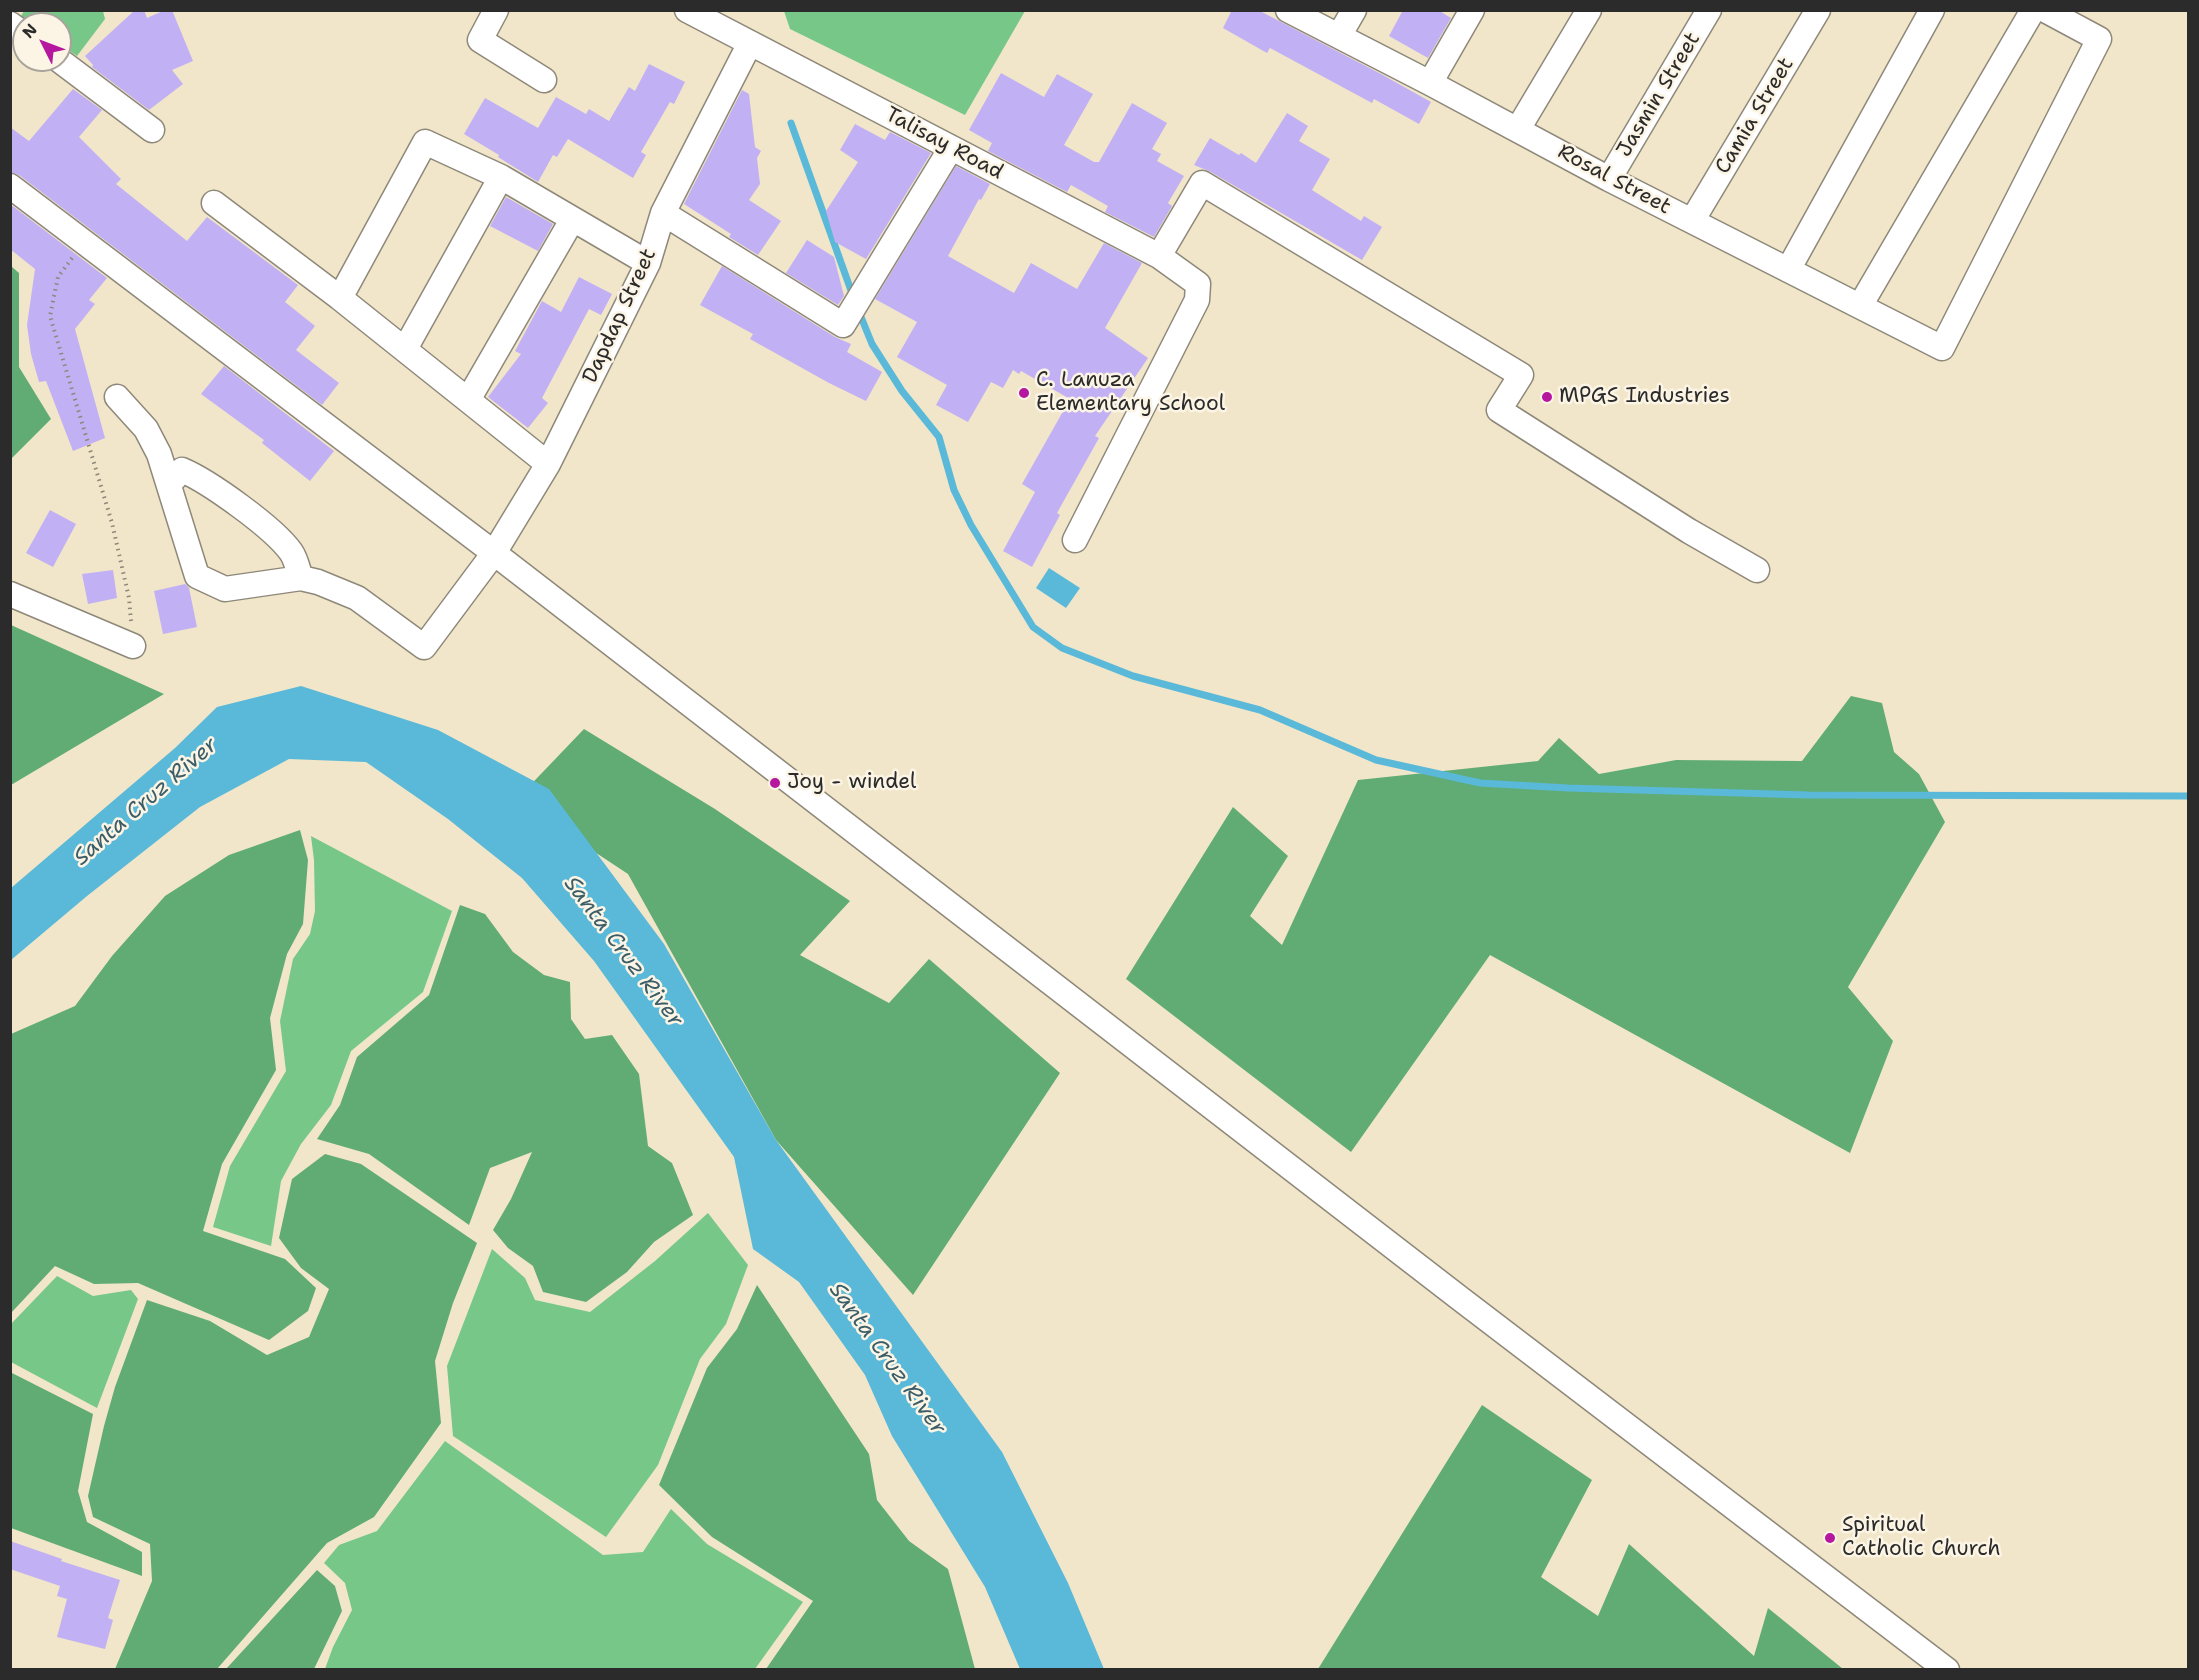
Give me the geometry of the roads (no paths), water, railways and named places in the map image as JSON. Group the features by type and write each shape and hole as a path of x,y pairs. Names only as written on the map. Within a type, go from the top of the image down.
{"street":[{"path":"496,10 480,40 544,80"},
{"name":"Talisay Road","path":"687,10 1160,256 1198,284 1197,300 1075,540"},
{"name":"Rosal Street","path":"1288,10 1518,129 1609,179 1942,348 2099,39 2045,10"},
{"path":"1340,36 1354,10"},
{"path":"1430,83 1472,10"},
{"path":"1518,129 1589,10"},
{"name":"Jasmin Street","path":"1609,179 1708,10"},
{"name":"Camia Street","path":"1692,221 1818,10"},
{"path":"1788,270 1932,10"},
{"path":"1860,306 2033,10"},
{"name":"Dapdap Street","path":"301,578 318,582 357,598 424,647 494,553 548,464 648,263 663,213 750,43"},
{"path":"72,70 152,130"},
{"path":"340,298 425,141 501,177 648,263"},
{"path":"663,213 843,325 951,148"},
{"path":"405,349 501,177"},
{"path":"1160,256 1202,183 1521,375 1499,410 1689,531 1756,570"},
{"path":"10,186 494,553 1462,1300 1947,1670"},
{"path":"214,204 340,298 548,464"},
{"path":"468,400 572,220"},
{"path":"117,397 146,429 159,454 197,576 225,588 301,578 292,553 276,535 201,478 182,470 169,484"},
{"path":"10,594 132,645"}],"water":[{"path":"1049,568 1080,588 1066,608 1036,588"},
{"name":"Santa Cruz River","path":"301,686 438,730 549,789 664,944 776,1140 1002,1452 1068,1583 1104,1669 1020,1669 985,1587 892,1436 865,1375 799,1282 753,1249 734,1157 594,961 522,878 448,819 366,762 289,759 200,807 87,896 11,960 11,888 175,748 217,707"}],"waterway":[{"path":"791,123 853,296"},
{"path":"859,312 872,344 902,391 939,437 954,490 971,525 1033,627 1062,648 1133,676 1260,710 1376,760 1480,783 1808,795 2188,796"}],"place":[{"name":"C. Lanuza Elementary School","path":"1024,393"},
{"name":"MPGS Industries","path":"1547,397"},
{"name":"Joy - windel","path":"775,783"},
{"name":"Spiritual Catholic Church","path":"1830,1538"}]}
